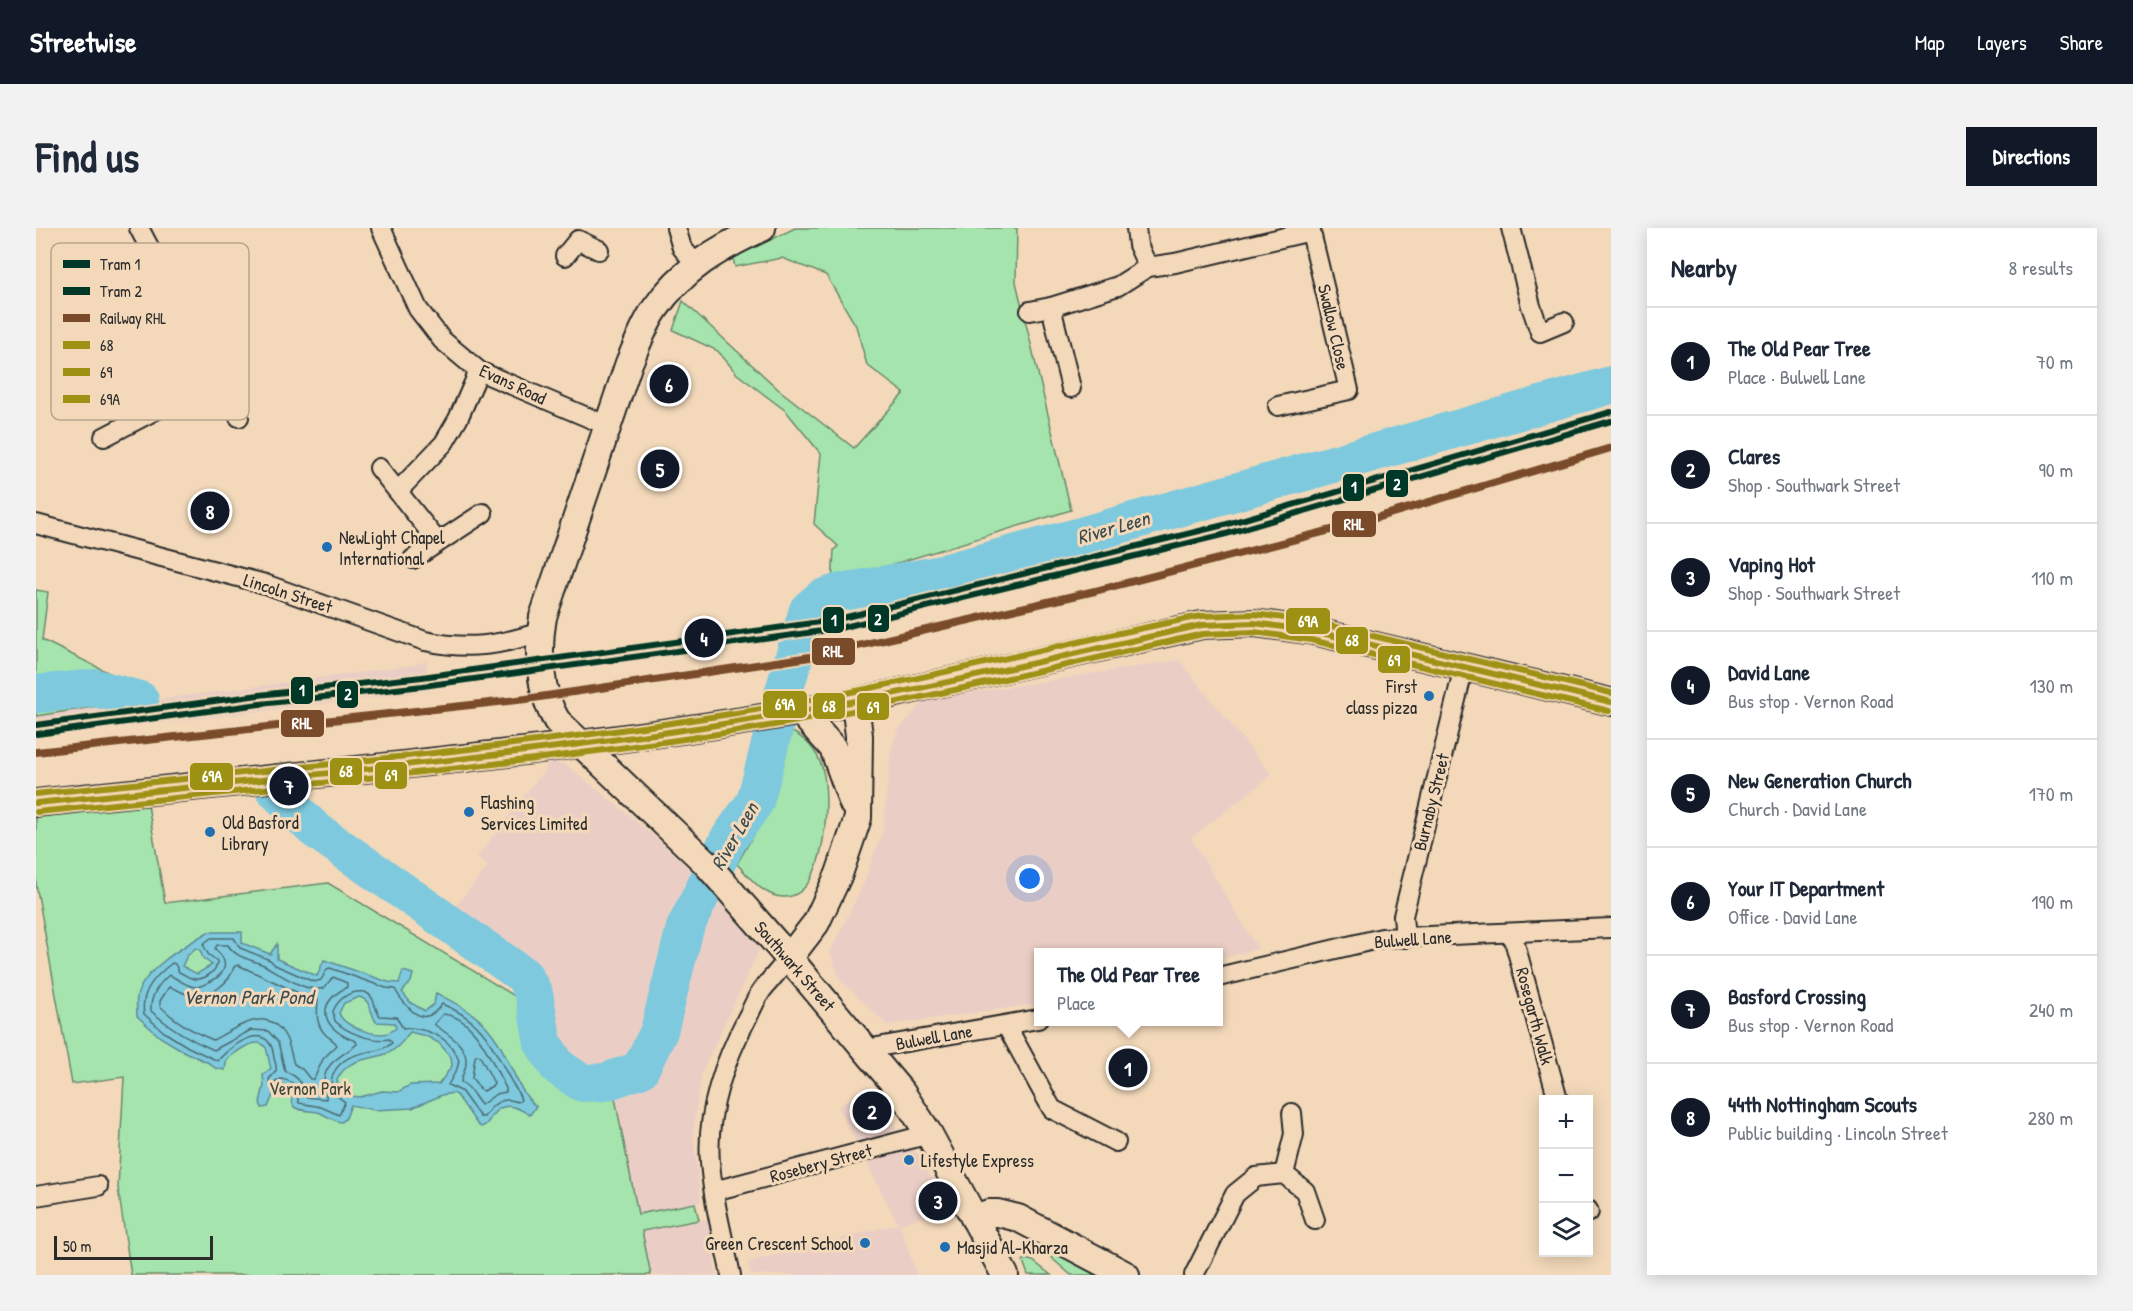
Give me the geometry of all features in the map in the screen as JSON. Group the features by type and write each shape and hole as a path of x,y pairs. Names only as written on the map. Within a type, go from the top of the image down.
{"main road":[{"name":"Southwark Street","path":"762,228 696,264 675,285 645,326 628,363 609,426 547,603 540,632 541,660 548,706 557,721 713,871 902,1093 929,1134 1005,1275"},
{"path":"36,803 580,744 755,718 855,702 1202,625 1254,623 1312,631 1611,702"},
{"path":"789,958 816,923 839,874 858,818 860,736 855,702"},
{"path":"800,711 833,748 858,818"},
{"path":"974,1218 989,1213 998,1213 1018,1218 1126,1275"}],"street":[{"path":"139,228 147,243"},
{"name":"Evans Road","path":"381,228 418,309 442,340 479,371 609,426"},
{"path":"676,228 682,248 696,264"},
{"path":"1136,228 1138,245 1148,267"},
{"path":"1511,228 1540,332 1564,322"},
{"path":"1030,311 1051,307 1118,286 1148,267 1175,263 1310,230"},
{"name":"Swallow Close","path":"1278,406 1349,390 1310,230"},
{"path":"565,256 575,234 599,250"},
{"path":"1051,307 1071,388"},
{"path":"398,491 444,443 458,419 479,371"},
{"path":"104,437 137,420"},
{"path":"379,468 438,542"},
{"path":"412,559 483,513"},
{"name":"Lincoln Street","path":"36,524 265,584 425,641 447,645 499,644 540,632"},
{"name":"Burnaby Street","path":"1405,938 1403,916 1464,667"},
{"name":"Bulwell Lane","path":"1223,976 1382,938 1611,928"},
{"name":"Rosegarth Walk","path":"1512,933 1557,1095"},
{"path":"731,1275 710,1162 710,1136 720,1080 735,1042 761,992 789,958"},
{"name":"Bulwell Lane","path":"866,1049 1034,1020"},
{"path":"1006,1025 1052,1109 1116,1142"},
{"path":"1284,1174 1294,1134 1292,1113"},
{"name":"Rosebery Street","path":"714,1191 929,1134"},
{"path":"1194,1275 1235,1194 1256,1177 1284,1174 1305,1191 1315,1220"},
{"path":"36,1196 98,1186"}],"shaded area":[{"path":"1179,660 1272,775 1191,838 1258,949 1223,958 1223,948 1034,948 1034,1005 887,1025 840,980 830,952 863,885 883,829 890,755 897,731 925,700"},
{"path":"426,661 431,691 36,738 36,716 414,665"},
{"path":"552,760 569,767 662,842 699,879 651,1029 620,1061 598,1074 565,1059 540,983 451,912 488,866 477,857"},
{"path":"710,892 761,946 702,1072 693,1132 701,1202 638,1215 614,1093 640,1081 658,1051"},
{"path":"863,1088 915,1150 949,1208 900,1224 917,1275 751,1275 748,1262 898,1224 838,1107"},
{"path":"708,1219 716,1275 651,1275 642,1231"}],"green space":[{"path":"795,228 1017,228 1016,282 1071,510 832,583 834,550 838,546 814,524 821,454 786,411 737,374 718,351 673,330 683,301 778,389 854,448 904,393 867,365 856,326 826,275 782,258 735,267 733,258"},
{"path":"36,590 48,592 42,640 122,679 112,704 36,716"},
{"path":"790,731 814,750 820,761 825,781 826,799 823,842 818,863 810,880 799,892 785,897 764,890 737,864 769,808"},
{"name":"Vernon Park","path":"148,805 165,903 328,883 518,998 540,1057 558,1082 571,1091 586,1095 614,1093 638,1214 695,1203 699,1220 642,1231 651,1275 131,1275 118,1188 124,1077 72,1084 36,884 36,816"},
{"path":"1043,1244 1101,1275 1071,1275 1040,1248"},
{"path":"1025,1259 1033,1261 1051,1275 1028,1275 1023,1261"}],"water":[{"name":"Vernon Park Pond","path":"208,932 242,932 242,943 270,954 277,944 277,959 317,976 324,960 388,982 399,983 403,971 413,974 411,982 402,992 411,1003 425,1011 434,1004 436,993 478,1018 498,1042 520,1086 536,1106 530,1115 514,1107 500,1108 481,1127 457,1095 453,1093 442,1095 412,1108 374,1110 351,1105 342,1122 318,1112 294,1107 290,1090 281,1084 268,1107 262,1108 260,1103 264,1085 263,1075 271,1068 266,1048 262,1044 246,1046 235,1053 227,1059 225,1070 215,1068 160,1037 137,1016 137,997 147,977 166,959","holes":["196,948 212,965 197,974 182,966 187,956","359,997 363,998 368,1003 376,1022 394,1023 396,1028 382,1034 370,1033 357,1028 341,1018 339,1013 344,1003","410,1032 426,1036 439,1043 451,1057 452,1066 439,1084 410,1085 398,1092 382,1091 360,1097 351,1096 339,1089 337,1080 348,1066 360,1060 390,1052 399,1046"]}],"waterway":[{"name":"River Leen","path":"275,790 314,829 524,976 534,994 543,1043 558,1067 582,1083 605,1082 640,1070 659,1031 685,928 728,840 755,802 808,610 822,598 837,593 932,576 1077,537 1611,385"},
{"name":"River Leen","path":"36,694 96,688 140,700"}],"tram line":[{"name":"1","path":"36,725 259,695 422,677 834,620 1224,525 1611,412"},
{"name":"2","path":"37,734 260,704 423,686 836,629 1226,534 1611,421"}],"rail line":[{"name":"RHL","path":"36,752 526,699 810,657 1095,591 1362,522 1611,448"}],"transit line":[{"name":"69A","path":"36,794 396,757 666,724 867,689 1202,616 1254,614 1315,622 1611,693"},
{"name":"68","path":"36,803 486,756 755,719 923,687 1202,625 1254,623 1313,631 1611,702"},
{"name":"69","path":"37,812 487,765 756,728 924,696 1203,634 1254,632 1311,640 1609,711"}],"place":[{"name":"Your IT Department","path":"669,384"},
{"name":"New Generation Church","path":"660,469"},
{"name":"44th Nottingham Scouts","path":"210,511"},
{"name":"NewLight Chapel International","path":"327,547"},
{"name":"David Lane","path":"704,638"},
{"name":"First class pizza","path":"1429,696"},
{"name":"Basford Crossing","path":"289,786"},
{"name":"Flashing Services Limited","path":"469,812"},
{"name":"Old Basford Library","path":"210,832"},
{"name":"The Old Pear Tree","path":"1128,1068"},
{"name":"Clares","path":"872,1111"},
{"name":"Lifestyle Express","path":"909,1160"},
{"name":"Vaping Hot","path":"938,1201"},
{"name":"Green Crescent School","path":"865,1243"},
{"name":"Masjid Al-Kharza","path":"945,1247"}]}
